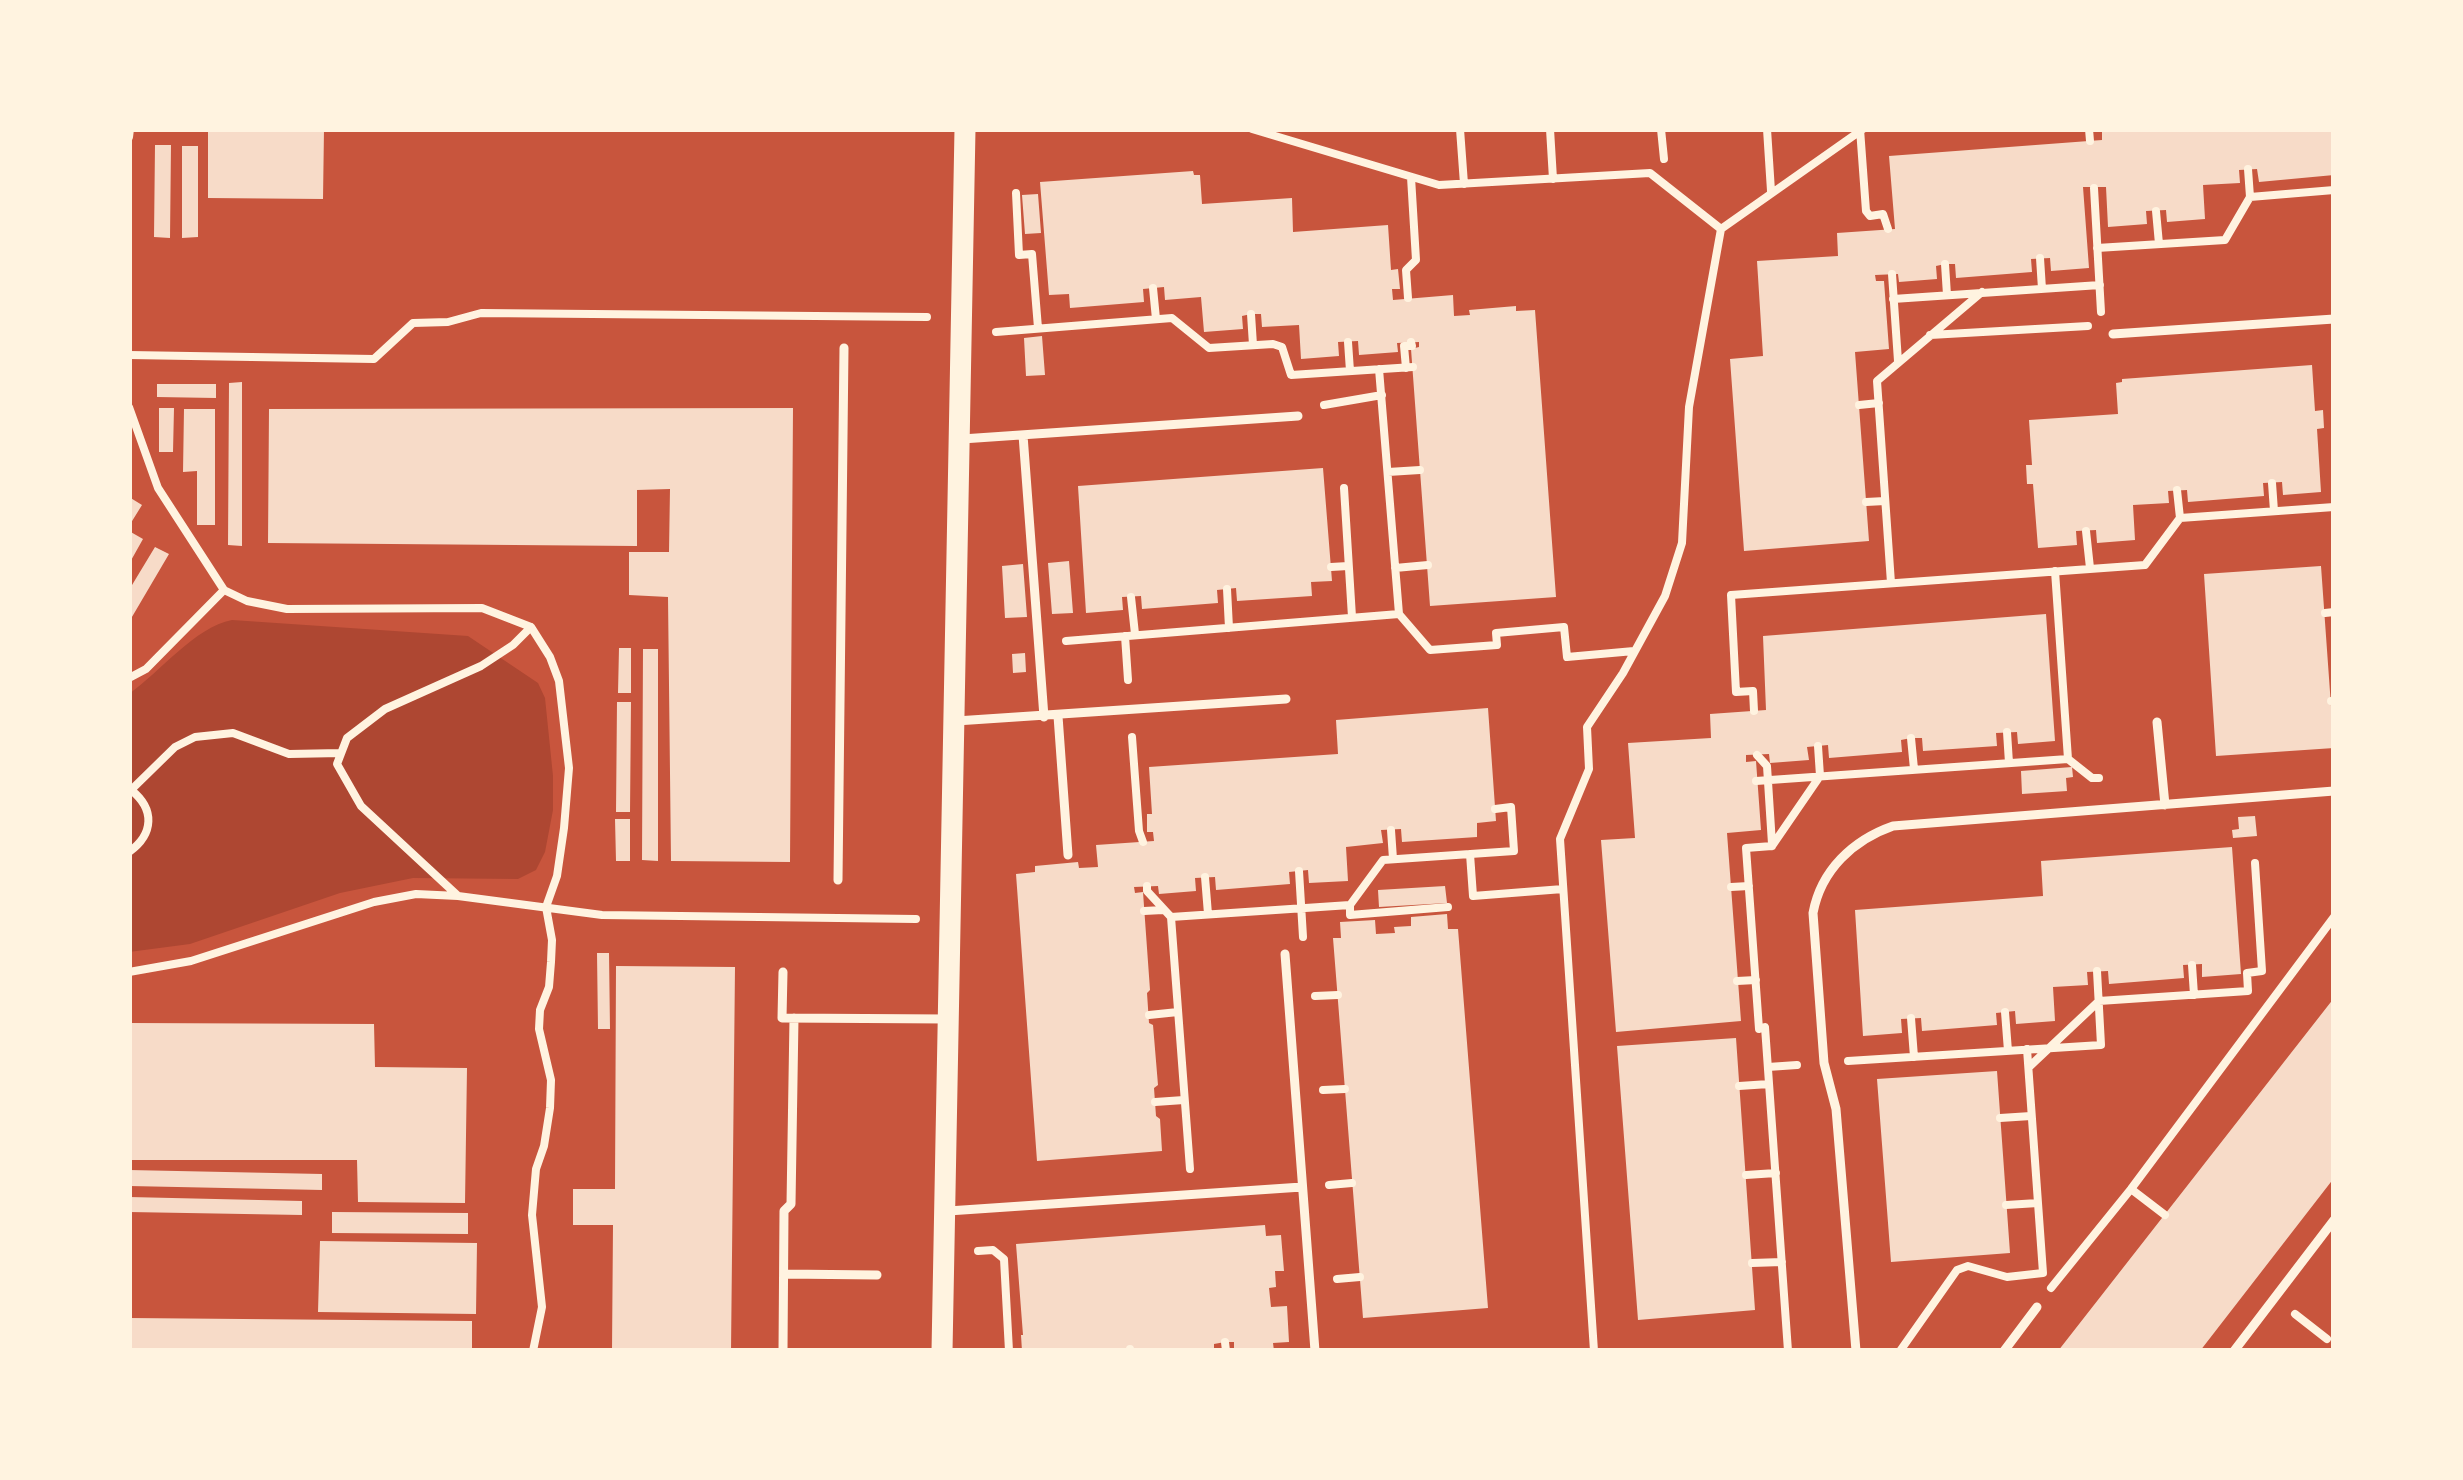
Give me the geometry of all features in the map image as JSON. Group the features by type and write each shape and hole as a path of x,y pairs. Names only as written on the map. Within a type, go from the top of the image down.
{"street":[{"path":"943,1351 964,129"}],"lane":[{"path":"2113,334 2334,319"},
{"path":"838,880 844,349"},
{"path":"959,439 1298,416"},
{"path":"1023,435 1044,717"},
{"path":"954,721 1286,699"},
{"path":"1058,716 1068,855"},
{"path":"2157,722 2165,805"},
{"path":"1856,1351 1836,1109 1824,1063 1813,913 1818,889 1833,867 1873,833 1894,826 2334,791"},
{"path":"1285,954 1315,1351"},
{"path":"783,972 782,1018 949,1019"},
{"path":"784,1351 784,1211 791,1204 794,1018"},
{"path":"945,1211 1302,1186"},
{"path":"2234,1351 2334,1220"},
{"path":"784,1274 877,1275"},
{"path":"2004,1351 2037,1307"}],"path":[{"path":"1252,129 1439,185 1650,173 1721,229"},
{"path":"1460,129 1464,184"},
{"path":"1550,129 1553,179"},
{"path":"1661,129 1664,159"},
{"path":"1767,129 1772,193"},
{"path":"2090,129 2090,141"},
{"path":"1594,1351 1560,839 1589,769 1587,727 1665,596 1682,544 1689,407 1721,229 1861,130"},
{"path":"1861,130 1866,212 1883,214 1888,229"},
{"path":"2097,248 2225,240 2249,197 2248,169"},
{"path":"1408,298 1406,270 1416,260 1411,177"},
{"path":"1928,335 2102,325 2094,188"},
{"path":"2249,197 2334,190"},
{"path":"1016,193 1019,255 1032,254 1038,328"},
{"path":"2156,211 2158,244"},
{"path":"2040,258 2042,289"},
{"path":"1945,264 1947,295"},
{"path":"1892,274 1898,362"},
{"path":"1035,284 1048,283"},
{"path":"1893,298 2100,285"},
{"path":"1154,288 1156,319"},
{"path":"1891,583 1877,381 1982,292"},
{"path":"129,355 374,359 412,323 448,322 482,313 927,317"},
{"path":"1251,314 1253,345"},
{"path":"994,332 1172,318 1209,348 1282,347 1291,375 1409,367 1404,346 1412,342"},
{"path":"1348,342 1350,371"},
{"path":"1378,369 1399,614 1430,650 1497,645 1496,633 1564,627 1567,657 1635,651"},
{"path":"1298,416 1304,409 1382,395"},
{"path":"1859,405 1879,403"},
{"path":"129,407 158,488 224,590 247,601 287,609 482,608 531,627 550,657 560,681 569,768 560,860 546,907 551,962 539,1029 551,1080 532,1214 542,1307 533,1351"},
{"path":"1388,472 1420,470"},
{"path":"2272,483 2274,511"},
{"path":"1344,488 1352,617"},
{"path":"1754,711 1753,691 1736,692 1731,595 2145,565 2180,518 2177,490"},
{"path":"1866,502 1886,501"},
{"path":"2180,518 2334,507"},
{"path":"2086,531 2090,568"},
{"path":"1395,568 1428,565"},
{"path":"1331,567 1348,566"},
{"path":"2055,571 2068,759"},
{"path":"1227,589 1229,628"},
{"path":"129,678 146,669 224,590"},
{"path":"1132,597 1135,634"},
{"path":"1038,643 1399,614"},
{"path":"458,896 362,806 337,764 347,738 386,710 481,665 513,646 531,627"},
{"path":"2007,732 2009,763"},
{"path":"129,851 140,843 149,819 141,799 130,790 175,747 195,736 233,733 289,754 341,753"},
{"path":"1911,738 1914,770"},
{"path":"1772,846 1820,776 1818,746"},
{"path":"1757,754 1767,766 1772,846"},
{"path":"1756,781 2068,759 2092,778"},
{"path":"1448,908 1350,915 1350,904 1383,860 1514,851 1511,807 1495,809"},
{"path":"1391,830 1394,860"},
{"path":"1772,846 1747,848 1788,1351"},
{"path":"1470,854 1473,896 1563,889"},
{"path":"2027,1068 2099,1001 2248,991 2247,973 2261,971 2255,863"},
{"path":"1205,878 1208,914"},
{"path":"1147,886 1167,913 1190,1177"},
{"path":"1731,887 1749,886"},
{"path":"129,972 191,961 374,902 416,895 602,915 917,919"},
{"path":"1144,911 1208,914 1350,904"},
{"path":"2037,1307 2131,1190 2334,917"},
{"path":"2192,965 2194,994"},
{"path":"1768,1066 2102,1045 2097,970"},
{"path":"1737,981 1756,980"},
{"path":"1307,997 1338,994"},
{"path":"1149,1015 1178,1012"},
{"path":"2005,1012 2008,1051"},
{"path":"1911,1018 1914,1057"},
{"path":"2027,1049 2043,1274"},
{"path":"1739,1086 1769,1084"},
{"path":"1314,1091 1345,1089"},
{"path":"1155,1102 1184,1100"},
{"path":"2000,1118 2031,1116"},
{"path":"1746,1175 1776,1173"},
{"path":"1321,1185 1352,1183"},
{"path":"2131,1190 2165,1215"},
{"path":"2006,1205 2038,1203"},
{"path":"978,1251 993,1250 1004,1259 1013,1346"},
{"path":"1752,1263 1782,1262"},
{"path":"1900,1351 1957,1270 1968,1266 2007,1277 2065,1270"},
{"path":"1327,1280 1360,1277"}],"shaded area":[{"path":"232,620 468,636 538,683 545,698 553,810 545,852 536,870 518,879 413,878 340,893 190,944 129,952 129,694 191,641"}],"building":[{"path":"208,129 324,129 323,199 208,198"},
{"path":"2102,129 2334,129 2334,175 2259,182 2257,169 2239,170 2240,183 2203,185 2205,219 2167,222 2166,210 2146,211 2147,224 2108,227 2106,187 2083,187 2089,268 2051,271 2050,258 2031,259 2032,272 1956,278 1955,264 1945,264 1936,266 1937,279 1899,282 1898,274 1875,275 1876,281 1884,281 1889,349 1855,352 1869,541 1744,551 1730,359 1763,356 1757,261 1838,256 1837,233 1895,229 1889,156 2102,140"},
{"path":"155,145 171,145 170,238 154,237"},
{"path":"182,146 198,146 198,237 182,238"},
{"path":"1193,171 1200,175 1202,204 1292,198 1293,232 1388,225 1391,270 1398,269 1400,289 1392,289 1393,300 1453,295 1454,316 1516,306 1516,311 1535,310 1556,597 1430,606 1411,349 1419,347 1419,342 1397,343 1398,352 1359,355 1358,341 1338,342 1339,356 1301,359 1299,325 1262,327 1261,314 1251,314 1242,316 1243,329 1204,332 1201,297 1165,300 1164,287 1143,289 1144,302 1070,308 1069,294 1049,295 1040,182"},
{"path":"1038,194 1041,233 1025,234 1022,195"},
{"path":"1042,336 1045,375 1026,376 1024,338"},
{"path":"2312,365 2315,411 2323,410 2324,428 2317,429 2321,492 2283,495 2282,482 2263,483 2264,496 2188,502 2187,490 2168,491 2169,503 2133,505 2135,540 2097,543 2096,530 2076,531 2077,545 2038,548 2033,484 2027,484 2026,465 2032,465 2029,420 2118,414 2116,383 2122,379"},
{"path":"242,382 242,546 228,545 229,383"},
{"path":"157,384 216,384 216,398 157,397"},
{"path":"159,408 174,408 173,452 159,452"},
{"path":"793,408 790,862 671,861 668,597 629,595 629,552 669,552 670,489 637,490 637,546 268,543 269,409"},
{"path":"184,409 215,409 215,525 197,525 197,471 183,472"},
{"path":"1323,468 1332,581 1311,582 1312,596 1237,601 1236,588 1217,590 1218,603 1142,609 1141,596 1122,597 1123,610 1086,613 1078,486"},
{"path":"129,497 142,505 129,526"},
{"path":"129,531 143,539 129,564"},
{"path":"155,547 169,554 129,622 129,590"},
{"path":"1069,561 1073,613 1052,614 1048,563"},
{"path":"1023,564 1027,617 1005,618 1002,566"},
{"path":"2321,566 2334,748 2216,756 2204,574"},
{"path":"2046,614 2055,741 2018,744 2017,732 1996,733 1997,746 1923,751 1922,738 1911,738 1901,740 1902,752 1829,758 1828,745 1807,747 1809,760 1770,763 1769,754 1746,755 1746,762 1756,761 1761,830 1727,833 1741,1021 1616,1032 1601,840 1635,838 1628,743 1711,738 1710,714 1766,710 1763,636"},
{"path":"619,648 631,648 631,693 618,693"},
{"path":"643,649 658,649 658,861 642,860"},
{"path":"1025,653 1026,672 1013,673 1012,654"},
{"path":"617,702 631,702 630,812 616,812"},
{"path":"1488,708 1496,821 1477,823 1477,837 1402,842 1401,829 1381,830 1383,843 1346,847 1348,881 1309,883 1308,870 1289,872 1290,884 1216,890 1215,877 1195,878 1196,891 1159,894 1158,886 1134,887 1135,893 1143,892 1149,1023 1153,1025 1162,1151 1037,1161 1016,874 1035,872 1035,866 1078,862 1079,868 1098,867 1096,845 1154,841 1153,832 1147,832 1147,814 1152,814 1149,767 1338,754 1336,720"},
{"path":"2072,767 2073,777 2066,778 2067,791 2022,794 2021,771"},
{"path":"2255,816 2257,836 2233,838 2232,830 2239,829 2238,817"},
{"path":"615,819 630,819 630,861 616,861"},
{"path":"2232,847 2241,974 2202,977 2202,964 2183,965 2184,978 2109,984 2108,971 2087,972 2088,985 2053,987 2055,1021 2016,1024 2015,1011 1996,1013 1997,1025 1922,1031 1921,1018 1901,1019 1902,1033 1863,1036 1855,910 2043,896 2041,861"},
{"path":"1445,886 1447,903 1379,907 1378,890"},
{"path":"1447,914 1448,929 1458,929 1488,1308 1363,1318 1333,938 1341,938 1340,922 1375,920 1376,934 1395,933 1394,927 1411,926 1411,917"},
{"path":"597,953 609,953 610,1029 598,1029"},
{"path":"616,966 735,967 731,1351 612,1351 613,1225 573,1225 573,1189 615,1189"},
{"path":"2334,998 2334,1178 2200,1351 2058,1351"},
{"path":"129,1023 374,1024 375,1067 467,1068 465,1203 358,1202 357,1160 129,1160"},
{"path":"1736,1038 1755,1310 1638,1320 1617,1046"},
{"path":"1997,1071 2010,1253 1891,1262 1877,1079"},
{"path":"129,1170 322,1174 322,1190 129,1186"},
{"path":"129,1197 302,1201 302,1215 129,1212"},
{"path":"332,1212 468,1213 468,1234 332,1233"},
{"path":"1265,1225 1266,1236 1281,1235 1284,1271 1275,1271 1276,1287 1269,1288 1271,1307 1287,1306 1289,1342 1273,1343 1274,1351 1234,1351 1234,1342 1225,1342 1214,1344 1214,1351 1022,1351 1016,1244"},
{"path":"320,1241 477,1243 476,1314 318,1312"},
{"path":"129,1318 472,1321 472,1351 129,1351"}]}
